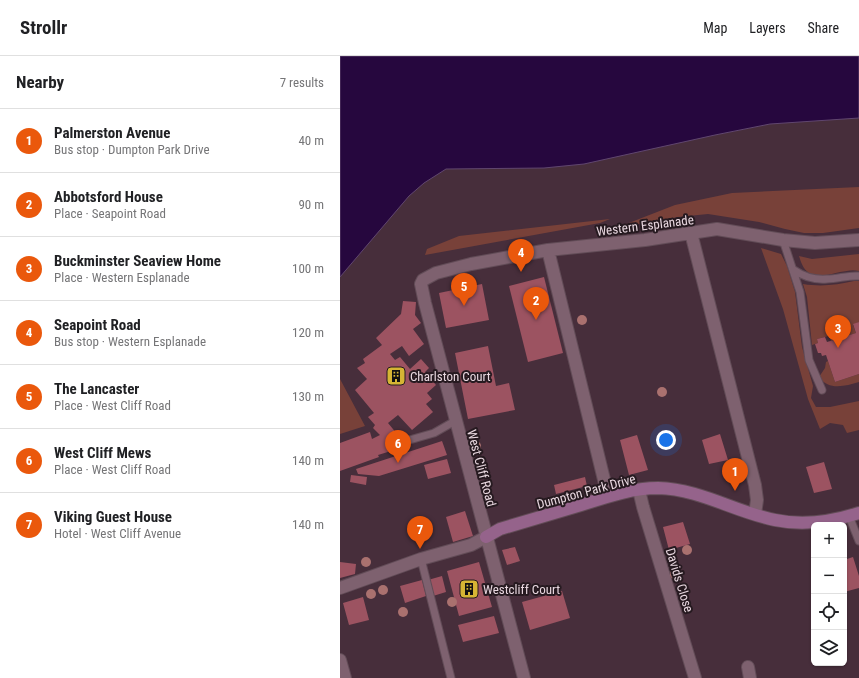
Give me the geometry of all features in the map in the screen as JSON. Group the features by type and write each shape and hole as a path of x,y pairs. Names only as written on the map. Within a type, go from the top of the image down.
{"street":[{"name":"Western Esplanade","path":"436,272 548,250 645,240 717,229 783,240 815,243 859,240"},
{"path":"691,233 755,485 757,500 755,514"},
{"path":"548,250 608,496"},
{"name":"West Cliff Road","path":"436,272 423,280 421,284 455,421 524,678"},
{"name":"Dumpton Park Drive","path":"486,537 500,529 608,496 658,488 704,496 775,520 803,523 819,522 854,514"},
{"name":"Davids Close","path":"639,490 695,678"},
{"path":"340,588 421,559 471,545 486,537"},
{"path":"340,660 345,678"}],"lane":[{"path":"783,240 800,292 808,360 822,390"},
{"path":"794,270 806,278 827,279 850,275 859,276"},
{"path":"399,443 434,433 455,421"},
{"path":"854,514 859,541"},
{"path":"421,559 451,678"}],"shaded area":[{"path":"340,56 859,56 859,118 770,124 584,164 544,168 446,169 424,183 409,196 340,277"},
{"path":"859,187 859,228 823,233 804,233 759,222 708,214 678,217 616,228 675,205 732,193"},
{"path":"610,219 600,223 425,255 427,249 459,236"},
{"path":"761,248 781,254 787,266 795,292 802,347 813,386 811,398 816,407 830,407 859,401 859,430 847,433 843,425 830,423 820,429 808,399 783,309"},
{"path":"859,254 859,271 850,270 829,275 816,275 809,273 802,265 799,256 812,259"},
{"path":"859,281 859,322 853,325 856,333 831,341 829,336 817,339 818,343 812,345 807,297 803,284 829,285"},
{"path":"828,361 835,382 859,374 859,382 848,385 832,386 823,381 819,377 825,368 826,362"},
{"path":"340,379 365,426 340,434"}],"building":[{"path":"544,277 563,353 528,362 509,286"},
{"path":"482,284 489,320 446,328 439,293"},
{"name":"Charlston Court","path":"403,301 416,302 415,315 421,323 413,329 424,344 409,356 402,346 390,354 395,360 400,357 410,369 421,359 429,368 425,372 436,385 427,393 432,399 426,404 433,412 412,430 398,415 388,423 402,440 391,451 378,455 379,457 340,471 340,443 370,432 372,439 380,435 373,428 375,425 368,417 374,413 355,390 367,379 357,368 365,363 363,359 382,345 376,338 401,314"},
{"path":"859,322 859,374 835,382 826,355 822,356 821,353 818,353 815,344 818,343 817,339 825,337 827,342 856,333 853,324"},
{"path":"488,346 496,386 509,383 515,410 468,419 455,353"},
{"path":"720,434 728,460 709,464 702,440"},
{"path":"637,435 648,470 629,475 620,440"},
{"path":"442,441 447,455 379,476 358,474 356,469"},
{"path":"447,459 451,473 428,479 424,465"},
{"path":"824,462 832,489 814,493 806,467"},
{"path":"351,475 367,477 366,485 350,482"},
{"path":"585,477 587,486 556,494 554,485"},
{"path":"465,511 473,536 453,542 446,517"},
{"path":"683,522 690,544 669,550 663,527"},
{"path":"515,547 520,561 507,565 502,550"},
{"path":"853,557 859,576 859,588 847,591 847,559"},
{"path":"340,562 356,564 355,574 340,578"},
{"name":"Westcliff Court","path":"479,562 492,607 459,616 447,571"},
{"path":"442,576 446,592 433,596 428,580"},
{"path":"422,580 426,596 405,603 400,586"},
{"path":"562,591 570,618 530,630 522,602"},
{"path":"363,597 369,620 349,625 343,603"},
{"path":"494,616 499,633 463,642 458,625"}],"place":[{"name":"Seapoint Road","path":"521,272"},
{"name":"The Lancaster","path":"464,306"},
{"name":"Abbotsford House","path":"536,320"},
{"name":"Buckminster Seaview Home","path":"838,348"},
{"name":"Charlston Court","path":"396,376"},
{"name":"West Cliff Mews","path":"398,463"},
{"name":"Palmerston Avenue","path":"735,491"},
{"name":"Viking Guest House","path":"420,549"},
{"name":"Westcliff Court","path":"469,589"}]}
